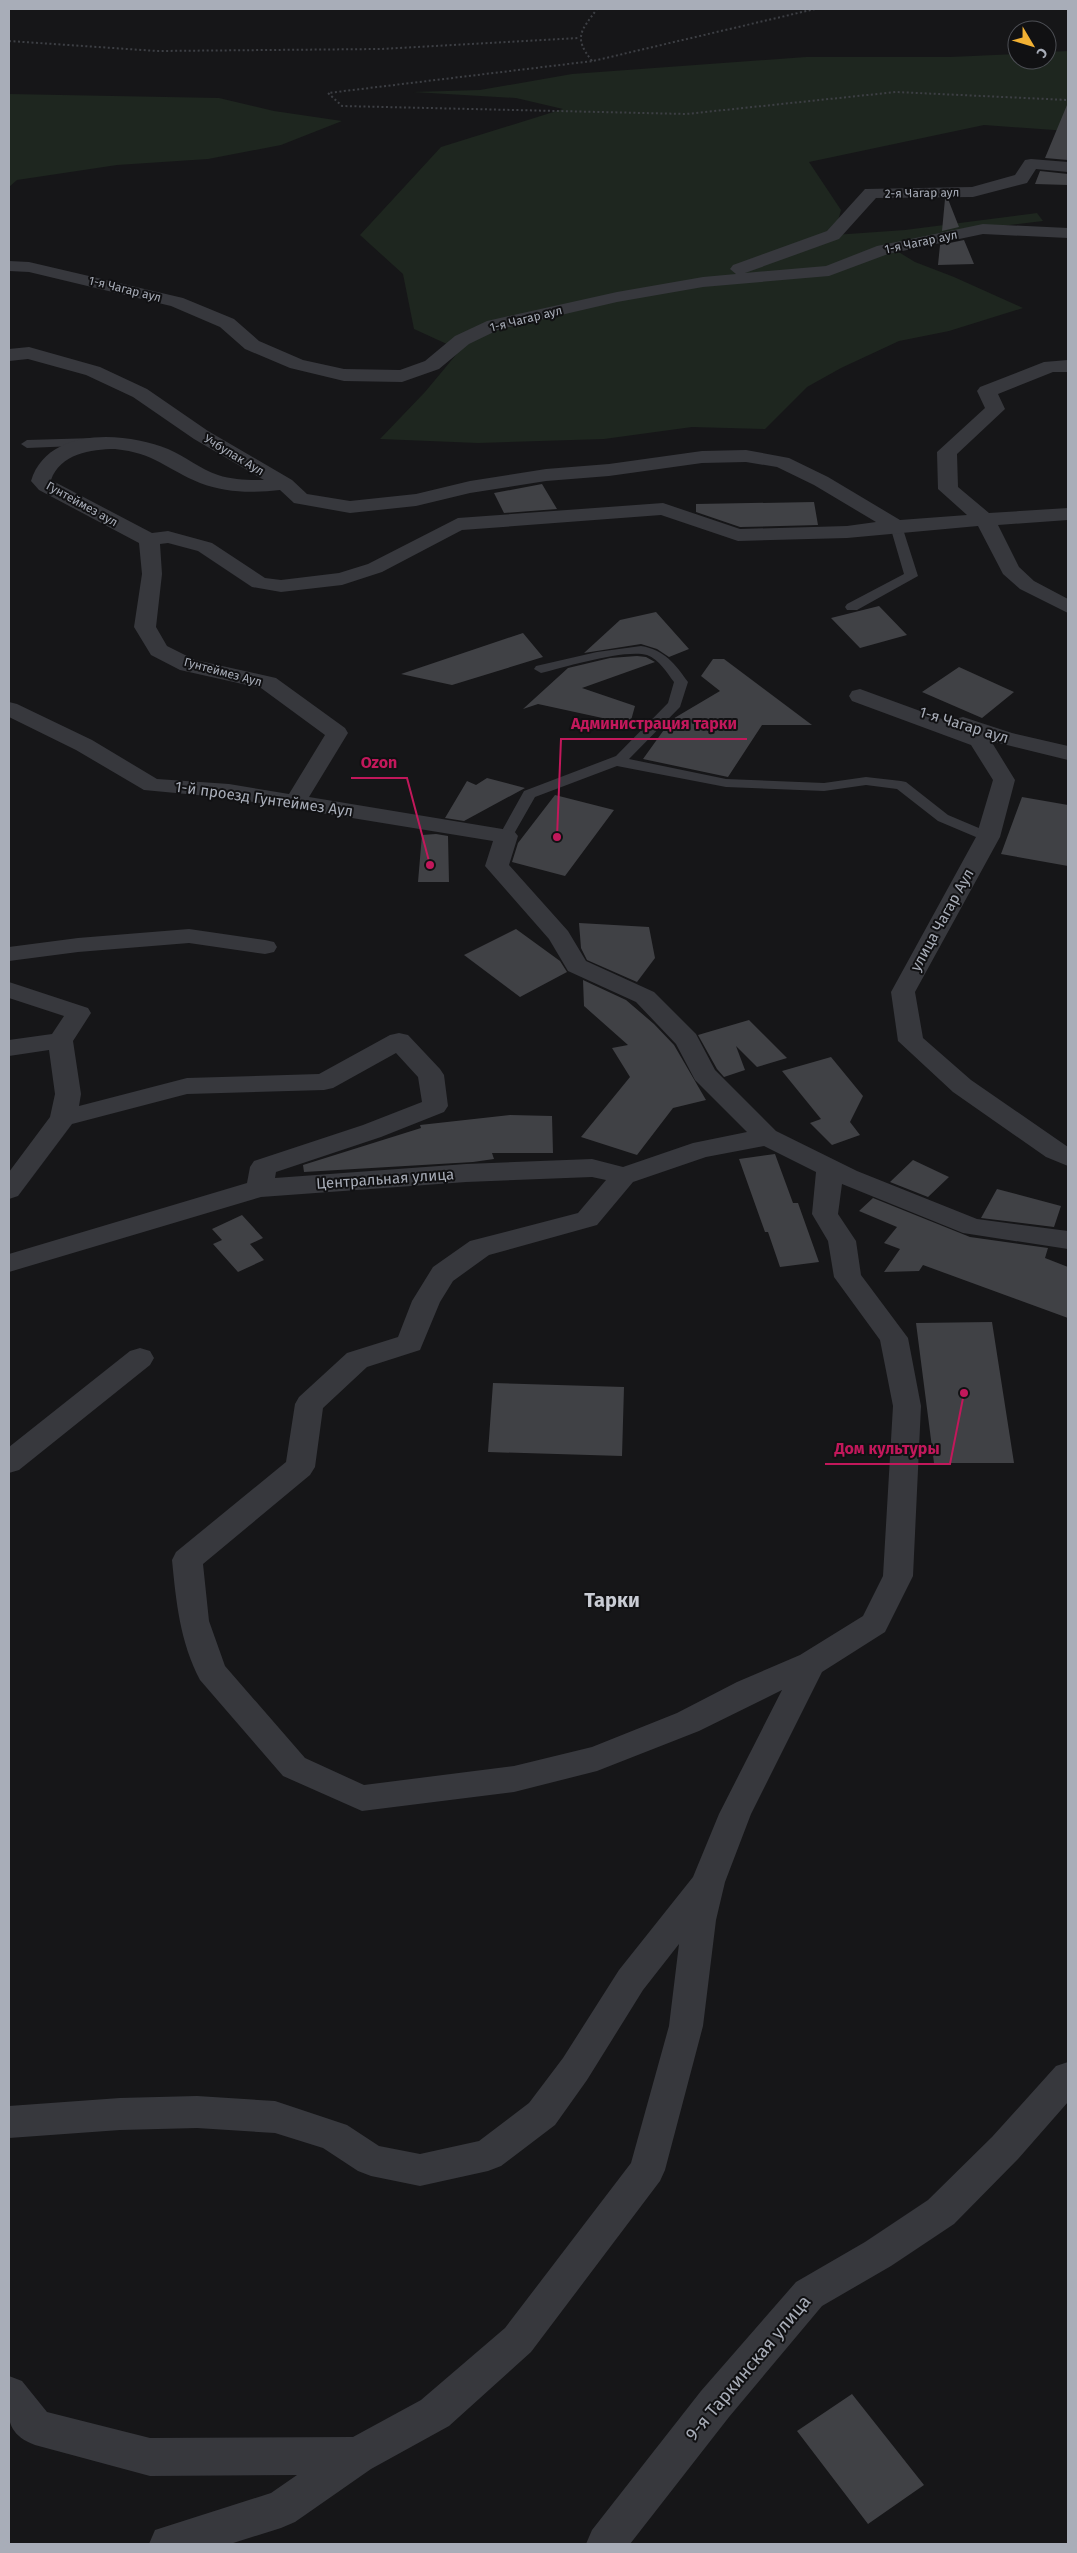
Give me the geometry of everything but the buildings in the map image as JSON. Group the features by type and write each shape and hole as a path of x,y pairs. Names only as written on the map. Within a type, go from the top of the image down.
{"street":[{"name":"2-я Чагар аул","path":"703,282 833,235 871,194 972,192 1021,178 1031,164 1068,167"},
{"name":"1-я Чагар аул","path":"9,266 48,271 177,302 227,323 252,345 297,364 344,375 402,376 432,365 462,340 494,325 618,297 703,282 829,271 883,250 983,229 1068,233"},
{"name":"Учбулак Аул","path":"9,355 29,353 93,371 140,392 202,436 285,484 302,499 350,507 416,500 470,487 546,475 609,470 702,457 746,456 782,462 820,481 896,526"},
{"path":"1068,366 1051,366 987,391 995,408 947,452 948,489 985,520 1010,570 1027,585 1068,607"},
{"name":"Гунтеймез аул","path":"149,540 46,486 41,481 48,468 62,453 72,448 98,442 155,451 208,479 228,484 246,487 285,484"},
{"path":"149,540 168,536 205,547 259,583 281,586 350,576 375,568 458,524 663,509 738,535 847,532 896,526 1068,514"},
{"name":"Гунтеймез Аул","path":"149,540 152,574 145,627 159,650 188,665 268,683 338,733 295,802"},
{"name":"1-я Чагар аул","path":"860,696 940,716 1005,738 1068,753"},
{"name":"улица Чагар Аул","path":"860,696 980,740 1004,780 988,837 903,992 911,1041 962,1086 1055,1152 1068,1157"},
{"name":"1-й проезд Гунтеймез Аул","path":"9,709 84,745 152,785 229,791 506,836"},
{"path":"506,836 498,866 560,936 577,966 645,997 687,1040 704,1074 766,1137 830,1168 973,1227 1068,1240"},
{"path":"9,954 78,945 189,936 265,947"},
{"path":"9,990 79,1013 60,1041 68,1094 63,1118 9,1190"},
{"path":"9,1048 60,1041"},
{"path":"63,1118 187,1086 324,1082 399,1041 431,1075 435,1106 372,1131 263,1167 260,1188"},
{"path":"766,1137 702,1149 624,1176 587,1219 480,1248 443,1274 426,1301 410,1343 357,1360 309,1404 300,1467 187,1560 194,1621 211,1671 294,1767 362,1798 514,1779 597,1758 688,1722 748,1692 811,1664 874,1624 898,1576 906,1406 894,1338 848,1277 842,1241 825,1214 830,1168"},
{"name":"Центральная улица","path":"9,1263 260,1188 466,1173 592,1168 624,1176"},
{"path":"9,1462 140,1358"},
{"path":"169,2544 281,2509 356,2456 435,2413 518,2340 647,2170 686,2026 699,1920 708,1882 735,1814 811,1664"},
{"path":"9,2122 120,2114 178,2113 275,2117 334,2136 371,2160 420,2170 488,2154 542,2114 575,2069 631,1980 708,1882"},
{"name":"9-я Таркинская улица","path":"606,2544 716,2404 809,2294 878,2254 941,2212 1005,2148 1068,2077"},
{"path":"9,2394 36,2427 150,2457 356,2456"}],"lane":[{"path":"27,444 98,442"},
{"path":"852,606 911,576 896,526"},
{"path":"506,836 529,794 621,759 675,704 680,682 669,666 651,652 631,650 541,669"},
{"path":"615,762 726,783 784,787 824,787 866,781 900,785 943,818 988,837"}],"path":[{"path":"593,61 581,48 578,38 597,9"},
{"path":"815,9 593,61 328,93 342,106 686,114 896,92 1068,100"},
{"path":"9,41 157,51 380,49 578,38"}],"shaded area":[{"path":"1068,51 1068,131 984,125 809,162 841,210 834,235 905,230 1037,213 1043,221 968,230 892,248 915,262 1023,308 949,331 899,341 841,368 807,387 765,429 692,427 604,439 478,443 380,439 425,392 460,350 414,329 403,274 360,235 441,147 563,109 516,98 413,92 480,90 572,74 806,57 950,57 1007,54 1007,70 1057,70 1057,52"},
{"path":"9,94 219,98 274,111 342,121 281,145 208,159 117,165 17,180 9,187"}],"place":[{"name":"Администрация тарки","path":"557,837"},
{"name":"Ozon","path":"430,865"},
{"name":"Дом культуры","path":"964,1393"}],"district":[{"name":"Тарки","path":"612,1600"}]}
